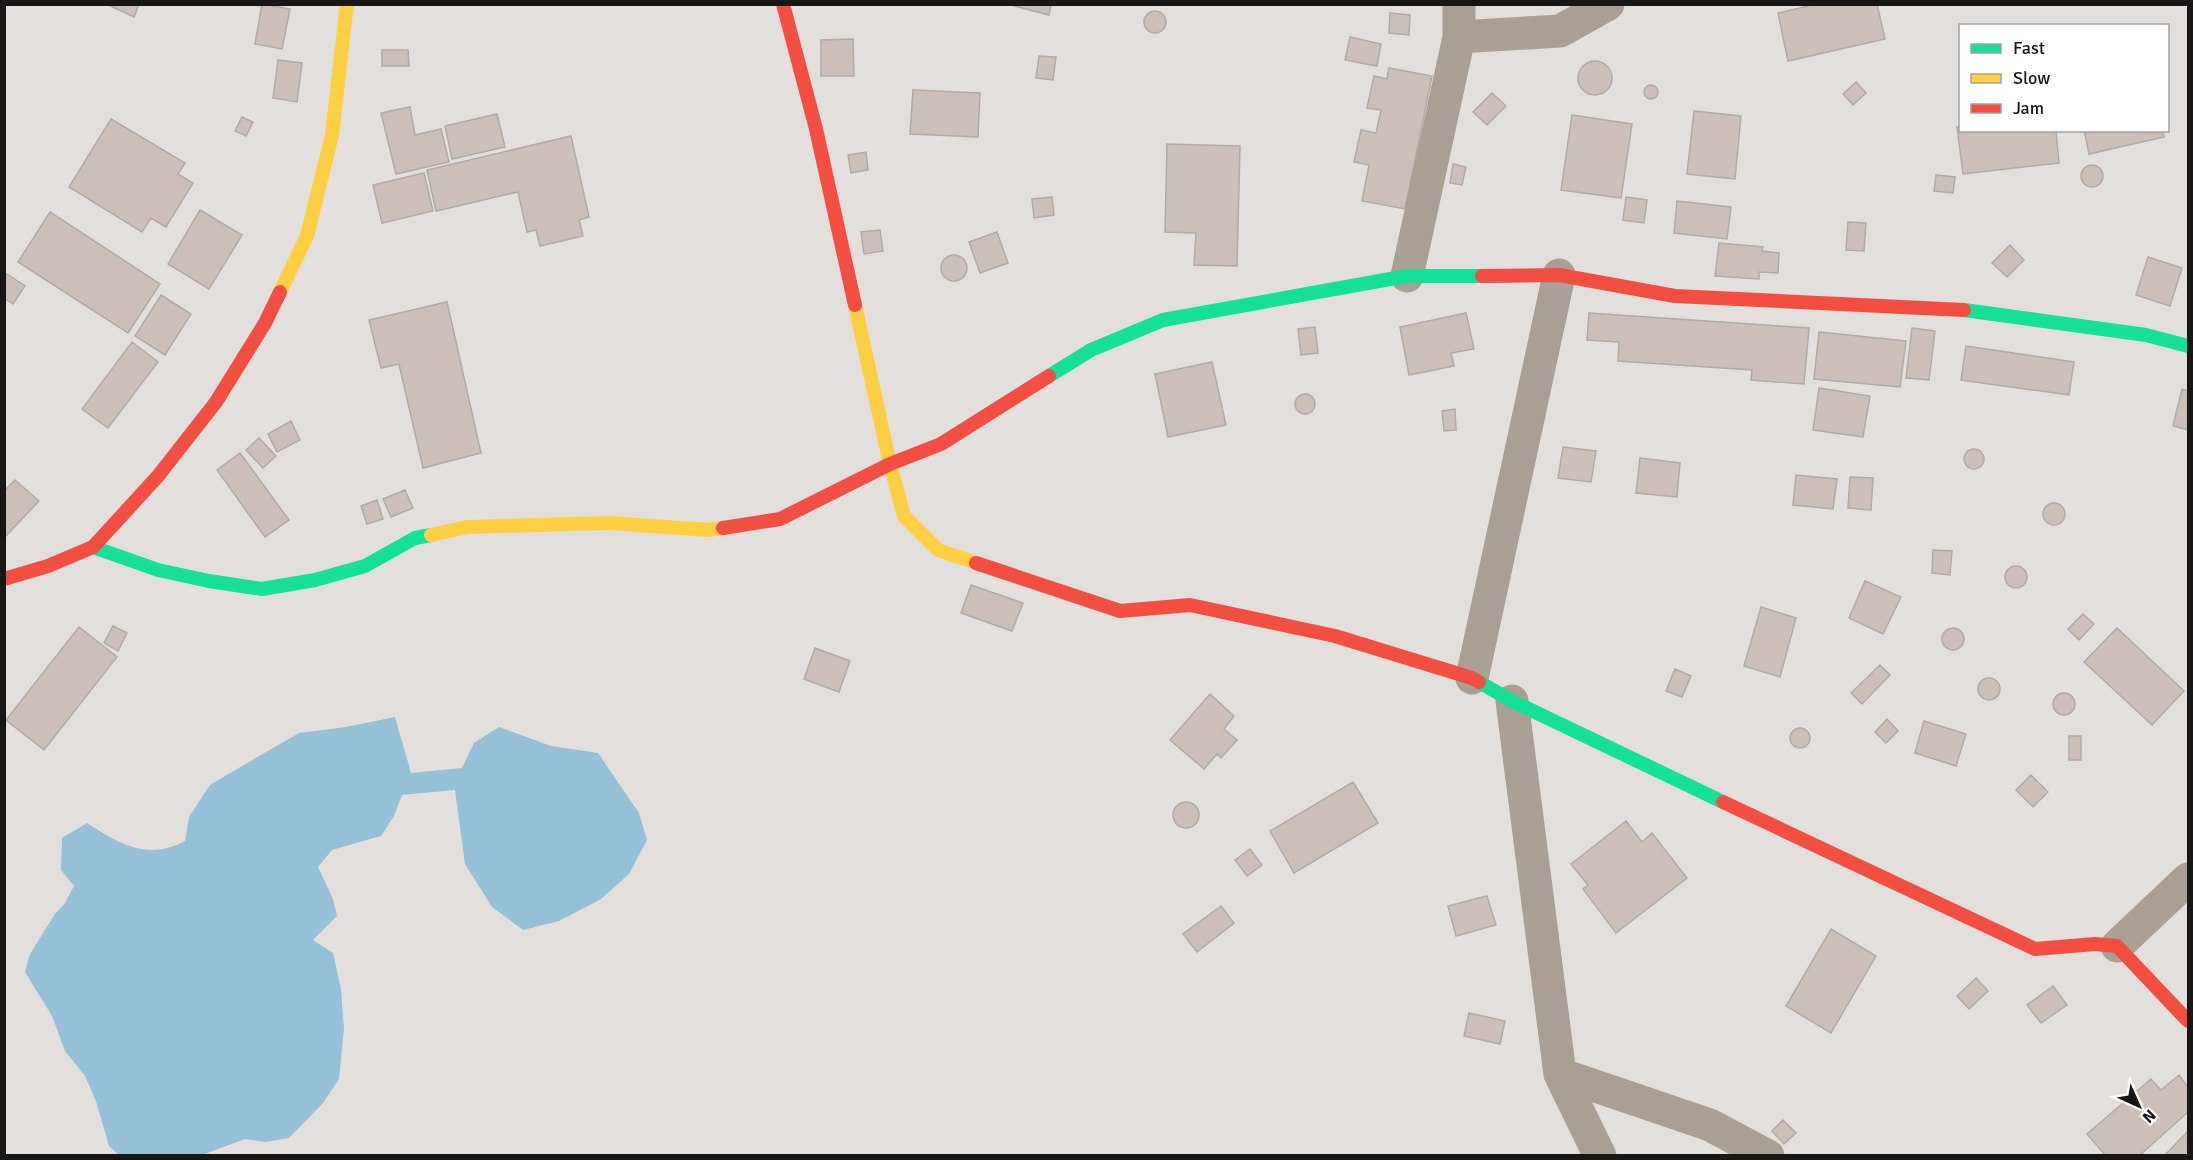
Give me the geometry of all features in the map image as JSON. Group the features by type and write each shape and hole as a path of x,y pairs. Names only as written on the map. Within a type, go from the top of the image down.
{"street":[{"path":"4,579 48,566 93,547 158,476 216,402 265,324 307,236 332,135 346,4"},
{"path":"783,4 816,129 890,464 904,516 938,550 1120,611 1190,605 1335,636 1472,678 1512,701 2035,950 2095,944 2117,946 2188,1021"},
{"path":"1407,276 1459,37 1459,4"},
{"path":"1459,37 1560,31 1608,4"},
{"path":"93,547 158,570 209,581 262,588 315,580 365,566 415,538 467,527 610,523 708,531 780,519 890,464 941,444 1091,350 1163,320 1407,276 1559,275 1675,296 1967,310 2146,335 2188,346"},
{"path":"1472,678 1559,275"},
{"path":"1512,701 1560,1074 1600,1155"},
{"path":"2117,946 2188,879"},
{"path":"1560,1074 1710,1125 1768,1155"}],"water":[{"path":"395,717 411,773 462,768 474,743 499,727 551,746 598,753 639,813 647,840 629,874 601,899 559,921 523,930 492,907 465,864 455,790 402,795 394,816 381,836 332,850 318,867 333,899 337,916 313,940 333,953 341,989 344,1029 339,1079 323,1103 289,1138 265,1142 245,1139 202,1155 119,1155 109,1146 96,1101 85,1076 65,1051 52,1016 25,972 30,954 74,886 61,870 62,838 87,823 122,843 134,847 159,850 171,847 185,841 189,817 210,785 242,766 299,733 346,727"}],"building":[{"path":"106,4 139,4 134,17"},
{"path":"262,4 290,9 282,49 255,44"},
{"path":"1007,4 1051,4 1049,15"},
{"path":"1817,4 1877,4 1885,39 1788,61 1778,13"},
{"path":"1151,11 1159,11 1166,18 1166,26 1159,33 1151,33 1144,26 1144,18"},
{"path":"1390,13 1410,15 1409,35 1389,33"},
{"path":"1350,37 1381,44 1377,66 1345,60"},
{"path":"853,39 854,76 821,76 821,40"},
{"path":"382,50 408,50 409,66 382,66"},
{"path":"1039,56 1056,57 1053,80 1036,78"},
{"path":"278,60 302,63 297,102 273,98"},
{"path":"1595,61 1607,66 1612,78 1607,90 1595,95 1583,90 1578,78 1583,66"},
{"path":"1389,68 1432,76 1405,209 1362,201 1369,165 1354,162 1361,130 1376,133 1381,110 1367,108 1374,76 1387,79"},
{"path":"1856,82 1866,93 1853,105 1843,94"},
{"path":"1648,85 1654,85 1658,92 1654,99 1648,99 1644,95 1644,89"},
{"path":"913,90 980,93 978,137 910,134"},
{"path":"1492,93 1506,106 1487,125 1473,112"},
{"path":"410,107 415,135 441,129 449,162 396,174 381,113"},
{"path":"1694,111 1741,116 1735,179 1687,174"},
{"path":"497,114 505,147 452,159 445,126"},
{"path":"1572,115 1632,124 1621,198 1561,190"},
{"path":"242,117 253,122 246,136 235,131"},
{"path":"111,119 185,163 178,174 193,183 166,227 151,218 142,232 69,187"},
{"path":"1957,127 1959,127 1959,132 2056,132 2059,163 1963,174"},
{"path":"2084,132 2163,132 2164,137 2089,154"},
{"path":"571,136 589,217 579,220 583,236 540,246 536,230 527,232 518,192 436,211 427,170"},
{"path":"1167,144 1240,146 1237,266 1194,265 1196,233 1165,232"},
{"path":"866,152 868,170 851,173 848,155"},
{"path":"1453,164 1466,167 1462,185 1450,183"},
{"path":"2092,165 2102,172 2103,176 2096,186 2092,187 2082,180 2081,176 2088,166"},
{"path":"424,173 433,211 382,223 373,185"},
{"path":"1936,175 1955,177 1953,193 1934,191"},
{"path":"1052,197 1054,215 1034,218 1032,199"},
{"path":"1626,197 1647,200 1644,223 1623,220"},
{"path":"1677,201 1731,207 1727,239 1674,233"},
{"path":"200,210 242,235 209,289 168,264"},
{"path":"50,212 160,284 128,333 18,262"},
{"path":"1848,222 1866,223 1864,251 1846,250"},
{"path":"880,230 883,251 864,254 861,232"},
{"path":"997,232 1008,263 980,273 969,242"},
{"path":"1719,243 1763,247 1762,251 1779,253 1778,273 1759,272 1759,279 1715,276"},
{"path":"2010,245 2024,260 2007,277 1992,263"},
{"path":"954,255 963,259 967,268 963,277 954,281 945,277 941,268 945,259"},
{"path":"2148,257 2182,268 2170,306 2136,295"},
{"path":"7,274 25,286 13,304 4,298 4,278"},
{"path":"161,295 191,314 165,355 135,336"},
{"path":"447,302 481,453 423,468 399,364 381,368 369,320"},
{"path":"1466,313 1474,349 1451,353 1454,366 1409,375 1400,327"},
{"path":"1589,313 1809,328 1804,384 1751,380 1752,370 1618,361 1619,342 1587,340"},
{"path":"1315,327 1318,353 1301,355 1298,329"},
{"path":"1912,328 1935,331 1929,380 1906,378"},
{"path":"1819,332 1906,341 1900,387 1814,379"},
{"path":"132,342 158,362 108,428 82,409"},
{"path":"1966,346 2074,362 2069,395 1961,380"},
{"path":"1212,362 1226,425 1168,437 1155,374"},
{"path":"1819,388 1870,396 1863,437 1813,430"},
{"path":"2182,389 2188,391 2188,430 2173,426"},
{"path":"1301,394 1309,394 1315,400 1315,408 1309,414 1301,414 1295,408 1295,400"},
{"path":"1455,409 1456,430 1444,431 1442,411"},
{"path":"291,421 300,440 277,452 268,434"},
{"path":"259,438 276,456 263,468 246,450"},
{"path":"1563,447 1596,451 1591,482 1558,478"},
{"path":"1970,449 1978,449 1984,455 1984,463 1978,469 1970,469 1964,463 1964,455"},
{"path":"240,453 289,520 265,537 217,470"},
{"path":"1640,458 1680,463 1677,497 1636,493"},
{"path":"1796,475 1837,479 1833,509 1793,505"},
{"path":"1850,477 1873,478 1871,510 1848,508"},
{"path":"15,480 39,501 4,538 4,491"},
{"path":"405,490 413,508 391,517 383,499"},
{"path":"377,500 383,519 367,524 361,506"},
{"path":"2054,503 2062,506 2065,514 2062,522 2054,525 2046,522 2043,514 2046,506"},
{"path":"1933,550 1952,551 1950,575 1932,573"},
{"path":"2016,566 2026,573 2027,577 2020,587 2016,588 2006,581 2005,577 2012,567"},
{"path":"1865,581 1901,597 1883,634 1849,618"},
{"path":"971,585 1023,603 1012,631 961,613"},
{"path":"1761,607 1796,618 1780,677 1744,666"},
{"path":"2083,614 2094,624 2079,640 2068,629"},
{"path":"113,626 127,633 118,651 104,643"},
{"path":"79,627 117,657 44,750 6,720"},
{"path":"1953,628 1961,631 1964,639 1961,647 1953,650 1945,647 1942,639 1945,631"},
{"path":"2117,628 2184,691 2152,725 2084,662"},
{"path":"815,648 850,661 839,692 804,679"},
{"path":"1880,665 1890,675 1862,704 1851,693"},
{"path":"1675,669 1691,676 1682,697 1666,691"},
{"path":"1989,678 1997,681 2000,689 1997,697 1989,700 1981,697 1978,689 1981,681"},
{"path":"2064,693 2072,696 2075,704 2072,712 2064,715 2056,712 2053,704 2056,696"},
{"path":"1210,694 1234,716 1224,729 1237,740 1221,758 1217,754 1204,769 1170,740"},
{"path":"1887,719 1898,731 1886,743 1875,732"},
{"path":"1924,721 1966,734 1956,766 1915,753"},
{"path":"1796,728 1804,728 1810,734 1810,742 1804,748 1796,748 1790,742 1790,734"},
{"path":"2069,736 2081,736 2081,760 2069,760"},
{"path":"2031,775 2048,792 2033,807 2016,790"},
{"path":"1353,782 1378,823 1294,873 1270,831"},
{"path":"1186,802 1195,806 1199,815 1195,824 1186,828 1177,824 1173,815 1177,806"},
{"path":"1626,821 1642,842 1652,833 1687,878 1616,933 1583,889 1588,885 1571,864"},
{"path":"1250,849 1262,865 1247,876 1235,860"},
{"path":"1487,896 1496,925 1456,936 1448,906"},
{"path":"1221,906 1234,923 1197,952 1183,934"},
{"path":"1831,929 1876,956 1831,1033 1786,1006"},
{"path":"1976,978 1988,991 1969,1009 1957,996"},
{"path":"2053,986 2067,1005 2041,1023 2027,1005"},
{"path":"1469,1013 1505,1021 1500,1044 1464,1036"},
{"path":"2179,1075 2188,1087 2188,1112 2139,1156 2106,1156 2087,1134 2151,1079 2161,1090"},
{"path":"1783,1120 1796,1133 1784,1144 1772,1131"},
{"path":"2188,1131 2188,1156 2164,1156"}],"traffic: fast":[{"path":"1049,376 1091,350 1163,320 1407,276 1482,276"},
{"path":"1964,310 2146,335 2188,346"},
{"path":"93,547 158,570 262,589 315,580 365,566 415,538 431,535"},
{"path":"1479,682 1512,701 1723,802"}],"traffic: slow":[{"path":"280,292 307,236 332,135 347,4"},
{"path":"855,305 890,464 904,516 938,550 976,563"},
{"path":"431,535 467,527 610,523 708,530 723,528"}],"traffic: jam":[{"path":"783,4 816,129 855,305"},
{"path":"1482,276 1559,275 1675,296 1964,310"},
{"path":"4,579 48,566 93,547 158,476 216,402 265,323 280,292"},
{"path":"723,528 780,519 890,464 941,444 1049,376"},
{"path":"976,563 1120,611 1190,605 1335,636 1479,682"},
{"path":"1723,802 2035,949 2095,944 2117,946 2188,1021"}]}
